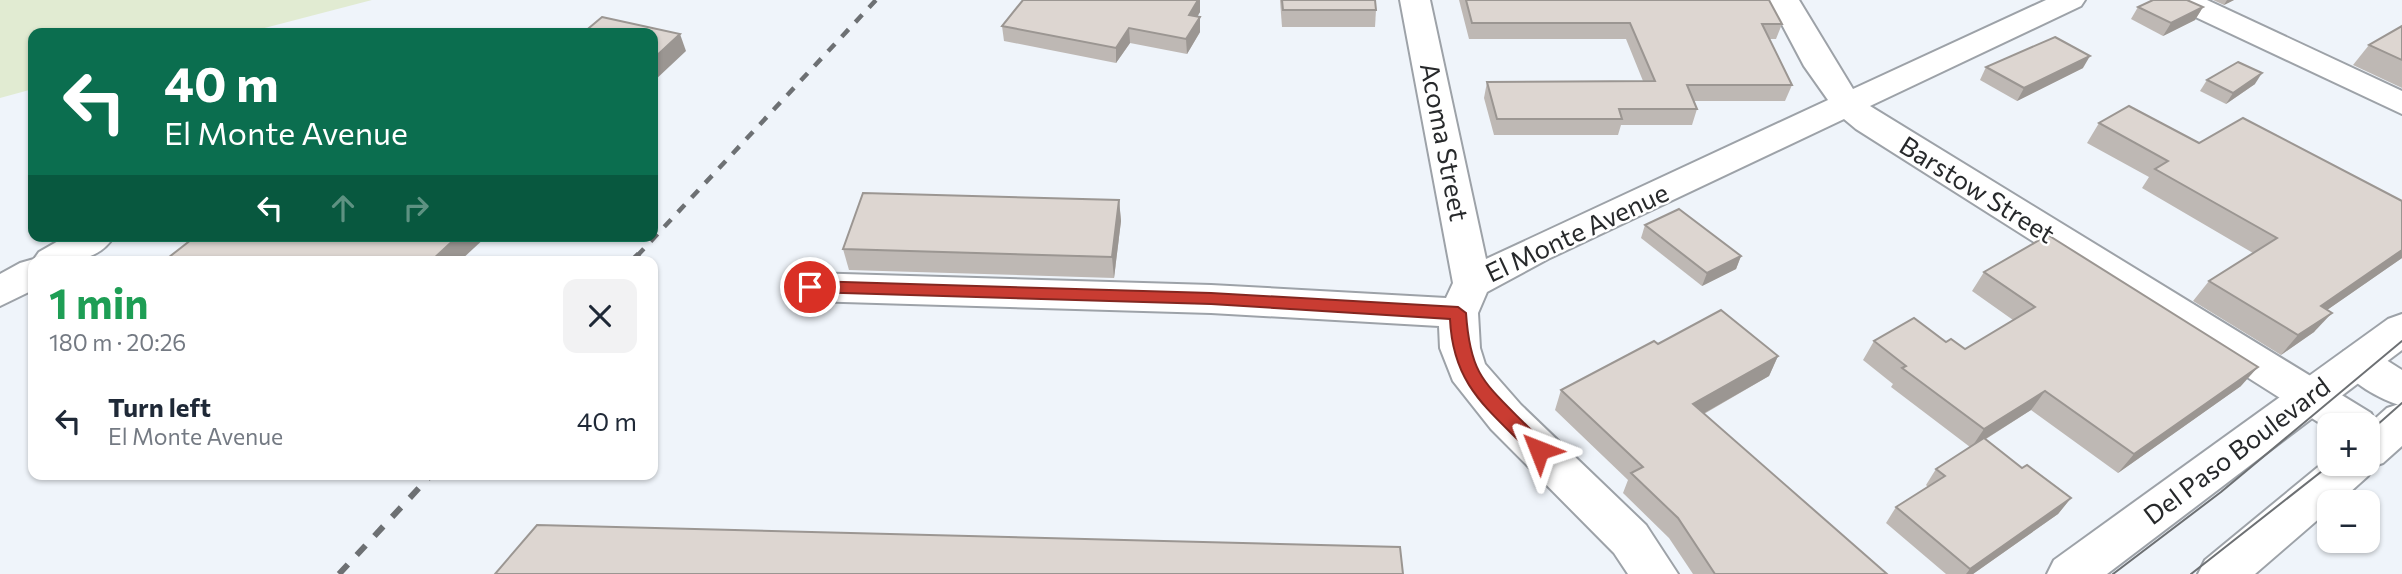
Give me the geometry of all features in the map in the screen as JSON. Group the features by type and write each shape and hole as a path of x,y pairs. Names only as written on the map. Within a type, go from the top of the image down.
{"street":[{"name":"Acoma Street","path":"1415,0 1465,298 1460,348 1467,370 1479,388 1630,539 1654,574"},
{"name":"Barstow Street","path":"1784,0 1831,85 1847,106 1868,122 2333,413"},
{"name":"El Monte Avenue","path":"1465,298 1535,250 2070,0"},
{"path":"2183,0 2402,104"},
{"path":"61,256 85,242"},
{"path":"0,292 28,275"},
{"path":"810,287 1211,299 1465,298"},
{"name":"Del Paso Boulevard","path":"2071,574 2402,329"},
{"path":"2358,362 2402,390"},
{"path":"2222,574 2330,476"}],"green space":[{"path":"0,0 372,0 264,28 28,28 28,90 0,98"}],"building":[{"path":"1023,0 1198,0 1189,15 1200,17 1186,39 1129,28 1116,48 1002,26"},
{"path":"1282,0 1375,0 1376,10 1283,10"},
{"path":"1466,0 1769,0 1782,24 1762,24 1792,85 1687,85 1697,109 1619,109 1622,119 1497,119 1487,82 1655,81 1630,23 1472,23"},
{"path":"2153,0 2187,0 2203,7 2171,23 2138,7"},
{"path":"602,17 652,28 589,28"},
{"path":"2402,26 2402,60 2369,45"},
{"path":"658,29 680,34 658,54"},
{"path":"2055,37 2090,56 2024,88 1986,67"},
{"path":"2238,62 2262,73 2233,93 2207,80"},
{"path":"2129,106 2199,143 2243,118 2402,201 2402,250 2321,306 2332,313 2298,335 2209,281 2277,238 2155,169 2168,161 2099,123"},
{"path":"863,193 1119,200 1112,257 843,249"},
{"path":"1679,209 1741,256 1707,273 1645,225"},
{"path":"2048,235 2258,367 2134,454 2045,391 1984,429 1902,368 1906,366 1874,341 1914,318 1946,342 1951,339 1965,349 2035,307 1984,272"},
{"path":"188,242 452,242 436,256 170,256"},
{"path":"1721,310 1778,356 1693,404 1887,574 1715,574 1678,518 1631,473 1643,467 1561,390 1654,341 1658,344"},
{"path":"1984,438 2022,468 2027,465 2071,498 1970,569 1896,507 1945,476 1936,469"},
{"path":"537,525 1400,547 1403,574 495,574"}],"tram line":[{"path":"2113,574 2221,492 2402,341"},
{"path":"2380,422 2402,403"},
{"path":"2191,574 2317,475"}],"railway":[{"path":"658,234 876,0"},
{"path":"637,256 650,242"},
{"path":"339,574 426,480"}],"route":[{"path":"810,287 1211,299 1458,313 1460,348 1467,370 1479,388 1539,450"}]}
